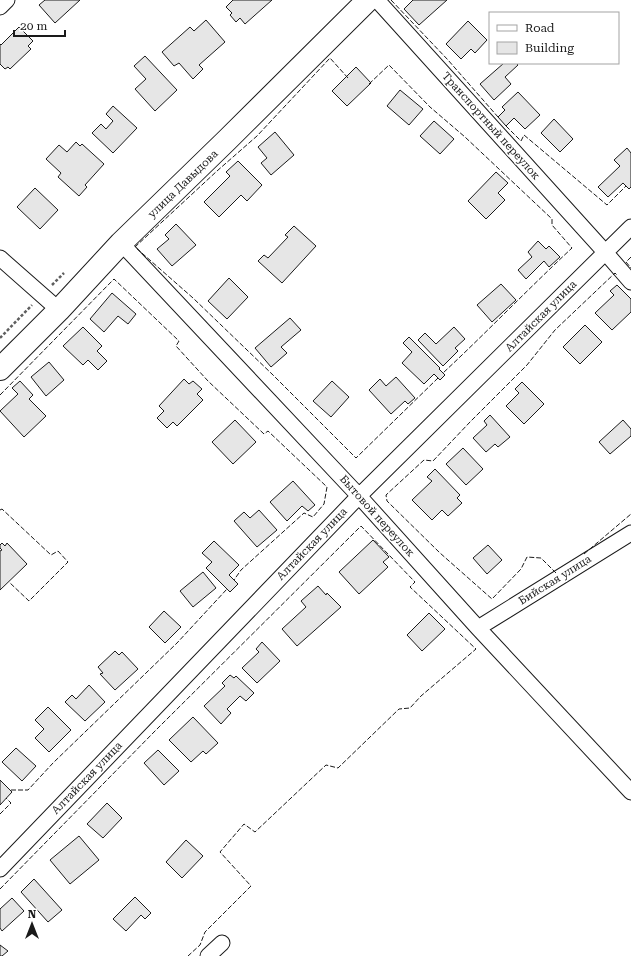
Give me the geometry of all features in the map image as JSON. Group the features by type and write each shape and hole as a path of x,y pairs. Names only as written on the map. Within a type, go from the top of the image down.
{"main road":[{"name":"улица Давыдова","path":"0,369 59,310 121,243 228,140 368,0"}],"street":[{"path":"0,7 7,0"},
{"name":"Транспортный переулок","path":"377,0 631,282"},
{"name":"Алтайская улица","path":"0,869 359,496 631,227"},
{"name":"Бытовой переулок","path":"121,243 359,496 478,628 631,792"},
{"path":"0,258 59,310"},
{"name":"Бийская улица","path":"478,628 631,533"},
{"path":"208,956 222,943"}],"building":[{"path":"45,0 80,0 55,23 39,5"},
{"path":"233,0 272,0 245,24 240,18 236,22 230,15 232,13 226,7"},
{"path":"413,0 447,0 419,25 404,9"},
{"path":"206,20 225,42 199,65 203,69 193,79 179,63 174,66 162,52 190,27 194,31"},
{"path":"468,21 487,40 475,53 471,49 461,59 446,44"},
{"path":"19,27 33,41 28,46 31,49 10,69 8,67 5,69 0,64 0,44 1,45"},
{"path":"145,56 177,90 155,111 135,89 146,79 134,66"},
{"path":"503,64 518,65 505,77 511,84 494,100 480,84"},
{"path":"356,67 371,83 347,106 332,91"},
{"path":"400,90 423,109 409,125 387,106"},
{"path":"518,92 540,115 525,129 514,118 506,126 498,117 505,110 502,107"},
{"path":"113,106 137,128 113,153 92,133 101,124 106,129 113,121 106,114"},
{"path":"554,119 573,139 560,152 541,133"},
{"path":"434,121 454,139 440,154 420,136"},
{"path":"275,132 294,155 271,175 261,163 267,158 258,147"},
{"path":"76,142 80,146 82,144 104,164 85,185 87,187 79,196 58,177 61,173 46,159 59,145 67,152"},
{"path":"627,148 631,153 631,187 629,189 623,183 608,197 598,187 620,166 614,160"},
{"path":"238,161 262,185 247,201 241,195 219,217 204,202 230,176 226,172"},
{"path":"496,172 508,183 498,193 505,200 486,219 468,201"},
{"path":"35,188 58,210 40,229 17,207"},
{"path":"176,224 196,245 172,266 157,249 169,239 165,235"},
{"path":"294,226 316,246 282,283 258,261 264,255 268,258 288,237 285,235"},
{"path":"538,241 546,249 549,246 560,257 549,267 544,261 526,279 518,270 532,257 528,252"},
{"path":"229,278 248,297 227,319 208,301"},
{"path":"501,284 516,300 492,322 477,305"},
{"path":"617,285 631,299 631,312 612,330 595,313 614,295 610,291"},
{"path":"112,293 136,314 128,324 118,316 104,332 90,319"},
{"path":"290,318 301,330 281,347 287,353 271,367 255,348"},
{"path":"585,325 602,342 580,364 563,347"},
{"path":"83,327 102,346 97,351 107,361 98,370 88,360 83,365 63,346"},
{"path":"454,327 465,339 455,348 458,351 443,366 418,340 425,333 436,344"},
{"path":"409,337 440,368 439,369 445,375 440,380 434,374 424,384 402,363 412,352 403,343"},
{"path":"49,362 64,380 46,396 31,377"},
{"path":"396,377 415,398 408,404 405,401 391,414 369,390 380,379 386,386"},
{"path":"184,379 189,384 193,381 202,389 197,394 203,400 177,426 173,422 167,428 157,418 164,411 159,406"},
{"path":"20,381 33,395 29,399 46,416 24,437 0,411 18,394 12,388"},
{"path":"332,381 349,397 331,417 313,401"},
{"path":"522,382 544,404 524,424 506,406 519,393 515,389"},
{"path":"490,415 510,437 498,447 495,444 486,452 473,438 487,425 484,421"},
{"path":"235,420 256,442 233,464 212,442"},
{"path":"623,420 631,429 631,436 610,454 599,442"},
{"path":"463,448 483,469 466,485 446,464"},
{"path":"435,469 460,495 457,498 462,503 448,516 442,510 432,520 412,500 432,481 427,477"},
{"path":"293,481 315,505 308,511 302,506 287,521 270,502"},
{"path":"259,510 277,530 257,547 234,521 244,512 250,518"},
{"path":"373,540 389,557 383,562 388,567 359,594 339,572"},
{"path":"214,541 239,565 229,575 238,584 230,592 206,568 212,562 202,553"},
{"path":"2,543 5,546 7,543 27,564 0,590 0,551 2,550 0,545"},
{"path":"488,545 502,560 487,574 473,558"},
{"path":"203,572 216,588 193,607 180,591"},
{"path":"318,586 326,595 327,593 341,607 297,646 282,629 306,607 301,601"},
{"path":"164,611 181,627 165,643 149,627"},
{"path":"429,613 445,629 422,651 407,635"},
{"path":"262,642 280,661 257,683 242,668 259,652 256,649"},
{"path":"115,651 119,655 122,652 138,669 115,690 100,674 103,673 98,667"},
{"path":"230,675 234,678 236,676 254,693 246,701 240,696 227,709 231,713 221,724 204,706 225,686 222,683"},
{"path":"89,685 105,702 85,721 65,702 72,695 76,699"},
{"path":"48,707 71,730 49,752 35,738 44,729 35,720"},
{"path":"193,717 218,743 206,754 203,751 191,762 169,740"},
{"path":"16,748 36,766 22,781 2,762"},
{"path":"158,750 179,771 164,785 144,763"},
{"path":"0,780 12,792 0,805"},
{"path":"107,803 122,818 103,838 87,824"},
{"path":"79,836 99,860 70,884 50,860"},
{"path":"186,840 203,856 182,878 166,862"},
{"path":"34,879 62,910 48,922 21,892"},
{"path":"135,897 151,913 145,919 141,915 126,931 113,919"},
{"path":"12,898 24,911 2,931 0,928 0,909"},
{"path":"0,945 8,951 2,956 0,956"}],"fence":[{"path":"391,0 448,60 498,117"},
{"path":"348,78 330,58 257,136 135,247 193,298 356,458 438,378"},
{"path":"369,84 389,65 430,107 465,137 552,219 552,225 572,248 443,373"},
{"path":"506,126 521,141 524,135 607,205 626,186"},
{"path":"631,257 626,262 631,268"},
{"path":"556,573 541,558 527,557 521,569 492,599 440,553 387,501 386,495 424,460 433,461 527,365 555,330 615,273 617,275"},
{"path":"0,395 114,279 179,341 176,346 208,381 264,434 268,431 327,487 324,504 313,517 304,513 241,570 234,580"},
{"path":"0,510 2,509 51,555 58,551 68,562 29,601 9,582"},
{"path":"584,554 631,514"},
{"path":"0,889 156,730 361,526 415,582 410,587 476,649 421,696 410,708 399,709 338,768 326,765 255,832 244,824 220,852 251,886 205,932 200,945 188,956"},
{"path":"11,790 28,790 53,763 177,643 227,589"},
{"path":"0,814 11,803 6,798"}]}
